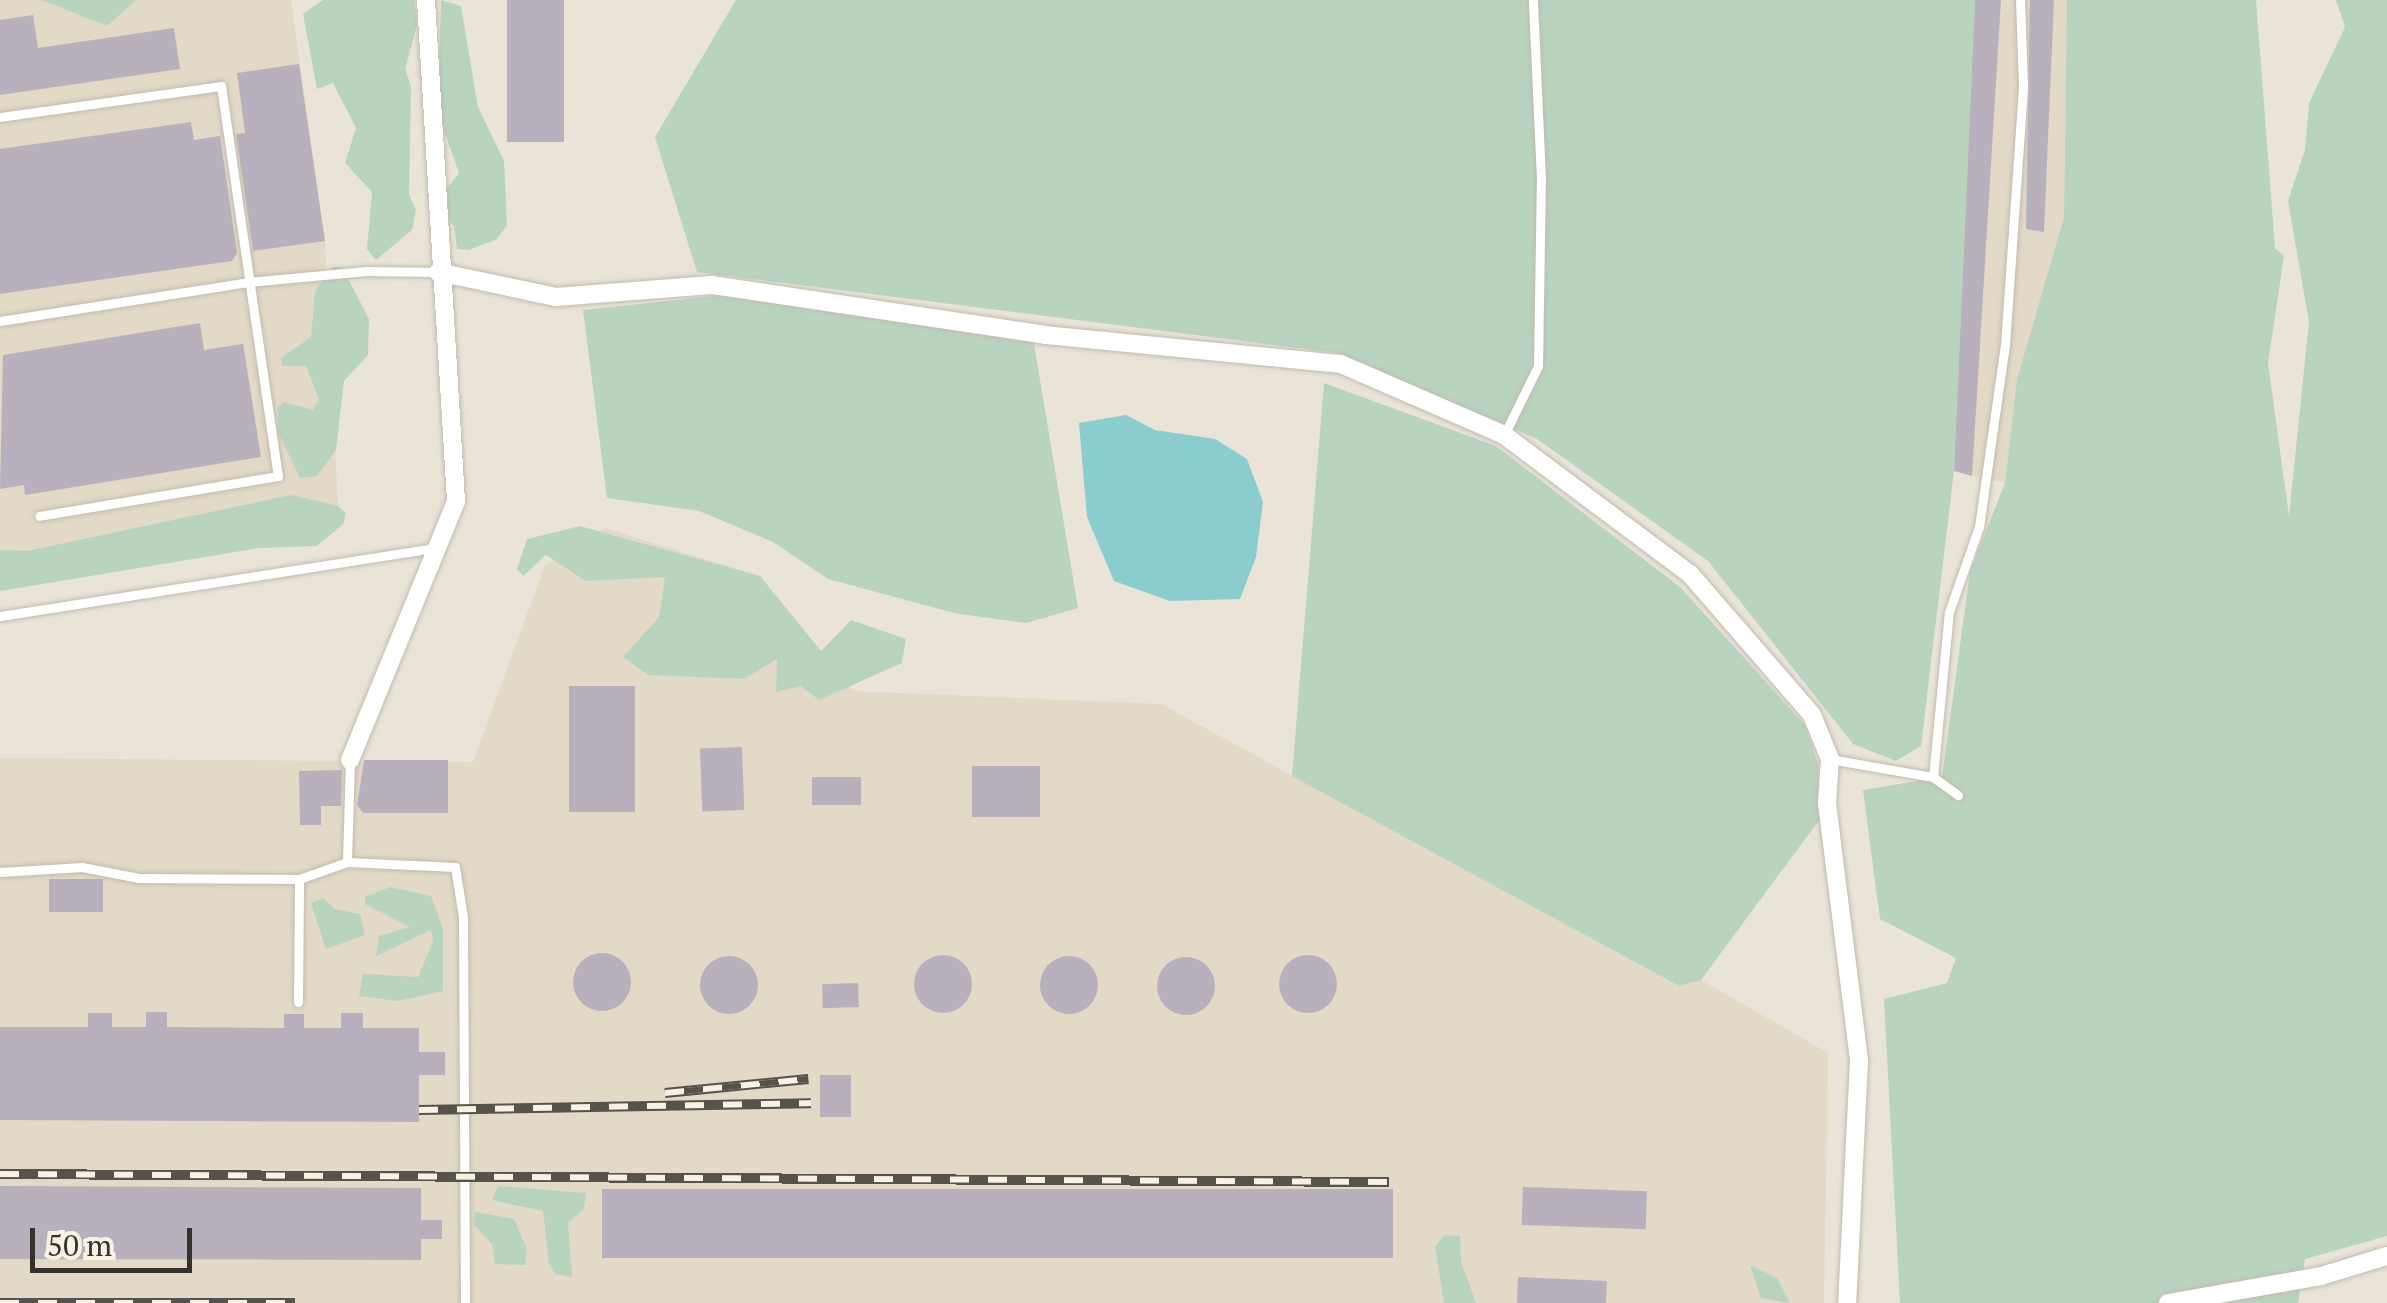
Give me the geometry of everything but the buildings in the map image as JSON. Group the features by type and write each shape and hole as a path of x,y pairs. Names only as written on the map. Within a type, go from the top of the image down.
{"street":[{"path":"350,760 456,501 438,272 426,0"},
{"path":"438,272 556,297 712,285 1045,336 1341,364 1504,435 1690,574 1812,715 1830,759 1826,803 1859,1062 1848,1302"},
{"path":"2168,1303 2321,1276 2387,1256"}],"lane":[{"path":"1504,435 1538,366 1541,179 1533,0"},
{"path":"1933,777 1949,612 1979,526 2005,345 2024,86 2020,0"},
{"path":"0,117 221,86 278,476 38,516"},
{"path":"0,320 248,282 366,271 438,272"},
{"path":"0,616 437,548"},
{"path":"1830,759 1933,777 1958,795"},
{"path":"346,862 350,760"},
{"path":"0,872 82,867 139,878 299,880 346,862 456,867 463,917 465,1303"},
{"path":"298,1002 299,880"}],"shaded area":[{"path":"0,0 291,0 325,241 338,506 0,555"},
{"path":"1975,0 2067,0 2064,217 2017,379 2005,483 1954,471"},
{"path":"605,528 760,576 853,691 1161,704 1678,986 1701,980 1828,1053 1824,1303 0,1303 0,758 473,762 545,565"}],"green space":[{"path":"42,0 136,0 107,26"},
{"path":"323,0 414,0 417,25 405,69 411,86 409,195 416,210 412,230 376,260 367,249 372,192 345,163 356,128 333,83 317,89 303,14"},
{"path":"441,0 461,6 478,107 504,161 507,225 497,239 469,250 457,249 454,226 443,213 445,191 459,173 438,114"},
{"path":"736,0 1975,0 1954,471 1921,746 1896,761 1853,744 1708,561 1537,439 1338,353 697,272 655,137"},
{"path":"2067,0 2256,0 2275,248 2284,256 2268,363 2289,516 2309,322 2288,201 2305,150 2309,103 2345,27 2336,0 2387,0 2387,1236 2305,1259 2298,1303 1900,1303 1884,999 1947,983 1956,958 1880,919 1863,790 1942,777 1970,572 2005,483 2017,379 2064,217"},
{"path":"334,267 342,267 369,319 368,355 344,381 336,450 317,476 300,478 278,432 278,408 283,402 313,410 319,399 306,366 282,366 281,358 311,337 315,291"},
{"path":"723,295 1033,338 1078,608 1026,623 954,613 828,579 773,542 699,511 607,498 583,310"},
{"path":"1324,383 1496,446 1680,587 1805,725 1818,764 1820,819 1701,980 1679,986 1292,776"},
{"path":"291,495 338,506 346,513 343,524 317,546 259,548 0,591 0,550 27,551"},
{"path":"580,526 760,576 821,651 851,620 906,639 902,663 819,700 801,686 776,692 777,659 744,679 648,675 623,657 659,617 665,577 586,581 546,555 523,576 517,569 527,539"},
{"path":"390,887 431,896 443,929 443,991 398,1001 359,996 363,974 418,977 433,942 431,930 376,956 379,936 410,927 365,904 365,897"},
{"path":"323,898 335,909 360,914 365,935 326,949 311,903"},
{"path":"498,1186 586,1193 584,1209 568,1223 572,1277 555,1274 549,1263 543,1211 492,1200"},
{"path":"475,1212 514,1219 527,1249 525,1265 495,1264 492,1244 473,1224"},
{"path":"1444,1235 1460,1236 1461,1262 1476,1303 1444,1303 1435,1247"},
{"path":"1750,1265 1777,1278 1790,1303 1761,1298"}],"water":[{"path":"1126,415 1155,430 1215,439 1247,459 1263,502 1256,557 1240,599 1170,601 1114,581 1087,517 1079,423"}],"railway":[{"path":"665,1093 808,1079"},
{"path":"419,1110 811,1103"},
{"path":"0,1174 1389,1182"},
{"path":"0,1303 295,1303"}]}
